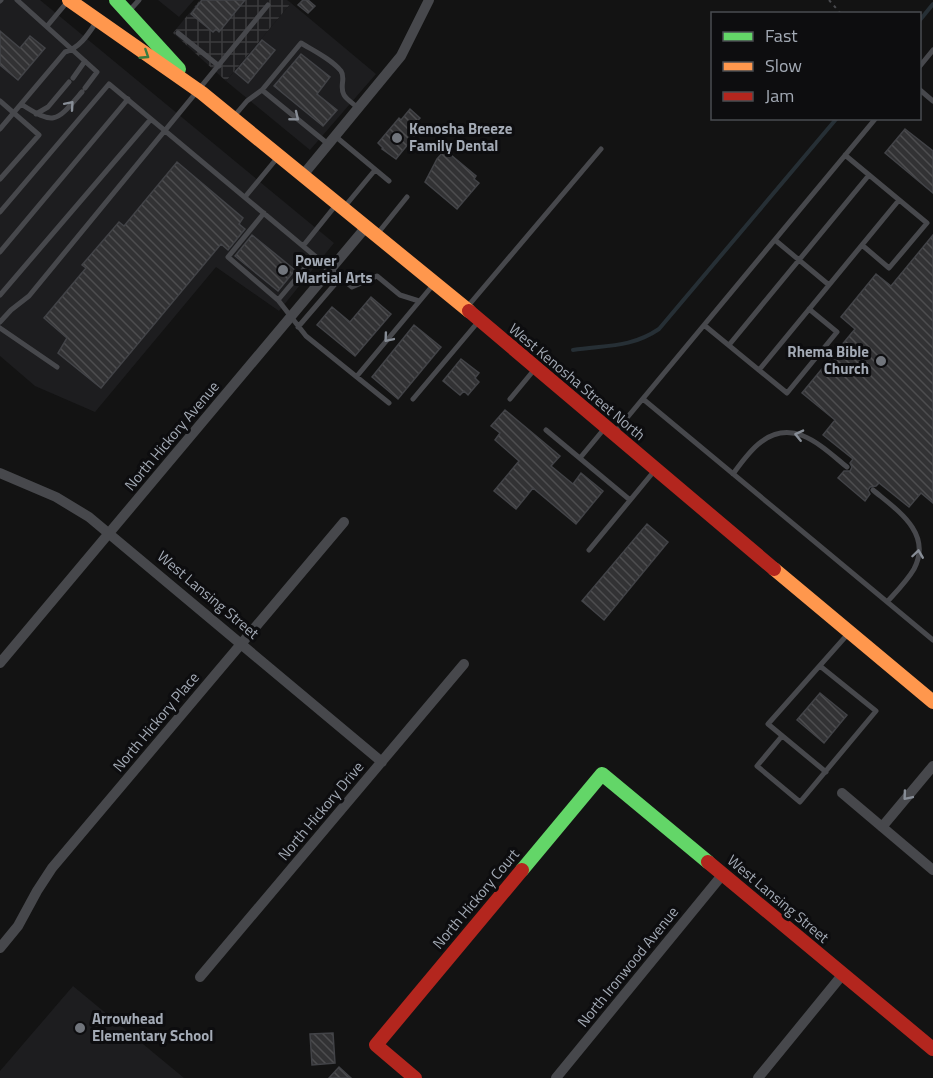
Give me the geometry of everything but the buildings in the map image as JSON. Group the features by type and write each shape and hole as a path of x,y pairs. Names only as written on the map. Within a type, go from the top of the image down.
{"main road":[{"name":"West Kenosha Street North","path":"69,0 96,23 199,90"},
{"name":"West Kenosha Street North","path":"116,0 199,90 932,700"},
{"name":"West Lansing Street","path":"602,774 933,1049"},
{"name":"North Hickory Court","path":"415,1078 376,1045 602,774"}],"street":[{"path":"303,175 401,56 429,0"},
{"name":"North Hickory Avenue","path":"0,663 331,269 371,231"},
{"name":"West Lansing Street","path":"0,473 68,504 109,534 382,762"},
{"name":"North Hickory Place","path":"0,948 18,926 52,868 344,522"},
{"name":"North Hickory Drive","path":"200,977 464,664"},
{"path":"882,827 933,766"},
{"path":"842,793 933,870"},
{"name":"North Ironwood Avenue","path":"556,1078 723,874"},
{"path":"758,1078 843,974"}],"lane":[{"path":"17,0 97,72 63,113 56,118 46,119 21,104"},
{"path":"48,26 69,0"},
{"path":"128,13 139,0"},
{"path":"0,322 28,296 268,5"},
{"path":"0,129 65,52 72,50 80,43 96,23"},
{"path":"178,33 219,66"},
{"path":"232,118 247,101 262,90 301,43 340,70 343,75 344,96 358,108"},
{"path":"930,58 933,50"},
{"path":"36,114 48,107 85,61"},
{"path":"0,212 109,84 352,286 377,276 400,295 419,301"},
{"path":"262,90 389,181"},
{"path":"921,91 933,101"},
{"path":"0,252 128,99"},
{"path":"0,101 39,135 0,179"},
{"path":"0,295 151,119"},
{"path":"580,458 643,399 874,120"},
{"path":"465,310 601,149"},
{"path":"845,155 927,223 889,268 862,245"},
{"path":"244,197 279,156"},
{"path":"303,246 375,170"},
{"path":"729,345 869,175"},
{"path":"371,231 407,197"},
{"path":"759,370 899,200"},
{"path":"264,213 228,257 278,300 306,336 389,403"},
{"path":"775,240 829,285"},
{"path":"278,300 315,256"},
{"path":"298,327 341,277"},
{"path":"357,376 434,284"},
{"path":"705,325 787,393 837,332 809,309"},
{"path":"413,399 479,321"},
{"path":"0,328 57,367"},
{"path":"510,399 535,368"},
{"path":"643,399 933,640"},
{"path":"546,430 630,500"},
{"path":"733,474 759,442 780,433 805,435 847,467"},
{"path":"589,550 656,469"},
{"path":"873,490 909,519 915,529 920,550 915,569 887,602"},
{"path":"826,772 768,724 850,632"},
{"path":"783,736 757,766 800,802 876,711 820,666"}],"path":[{"path":"829,0 839,12"}],"shaded area":[{"path":"0,0 40,0 334,243 279,311 216,267 95,412 35,386 0,356"},
{"path":"158,0 194,0 179,17"},
{"path":"200,0 287,0 291,3 226,81 173,33"},
{"path":"291,3 376,74 310,150 226,81"},
{"name":"Arrowhead Elementary School","path":"73,986 184,1078 0,1078 0,1071"}],"waterway":[{"path":"921,19 933,4"},
{"path":"573,350 628,343 659,329 835,120"}],"traffic: fast":[{"path":"116,0 179,69"},
{"path":"522,870 602,774 708,862"}],"traffic: slow":[{"path":"69,0 202,93 469,311"},
{"path":"774,569 933,702"}],"traffic: jam":[{"path":"469,311 774,569"},
{"path":"708,862 933,1049"},
{"path":"415,1078 376,1045 522,870"}],"place":[{"name":"Kenosha Breeze Family Dental","path":"397,138"},
{"name":"Power Martial Arts","path":"283,270"},
{"name":"Rhema Bible Church","path":"881,361"},
{"name":"Arrowhead Elementary School","path":"80,1028"}]}
